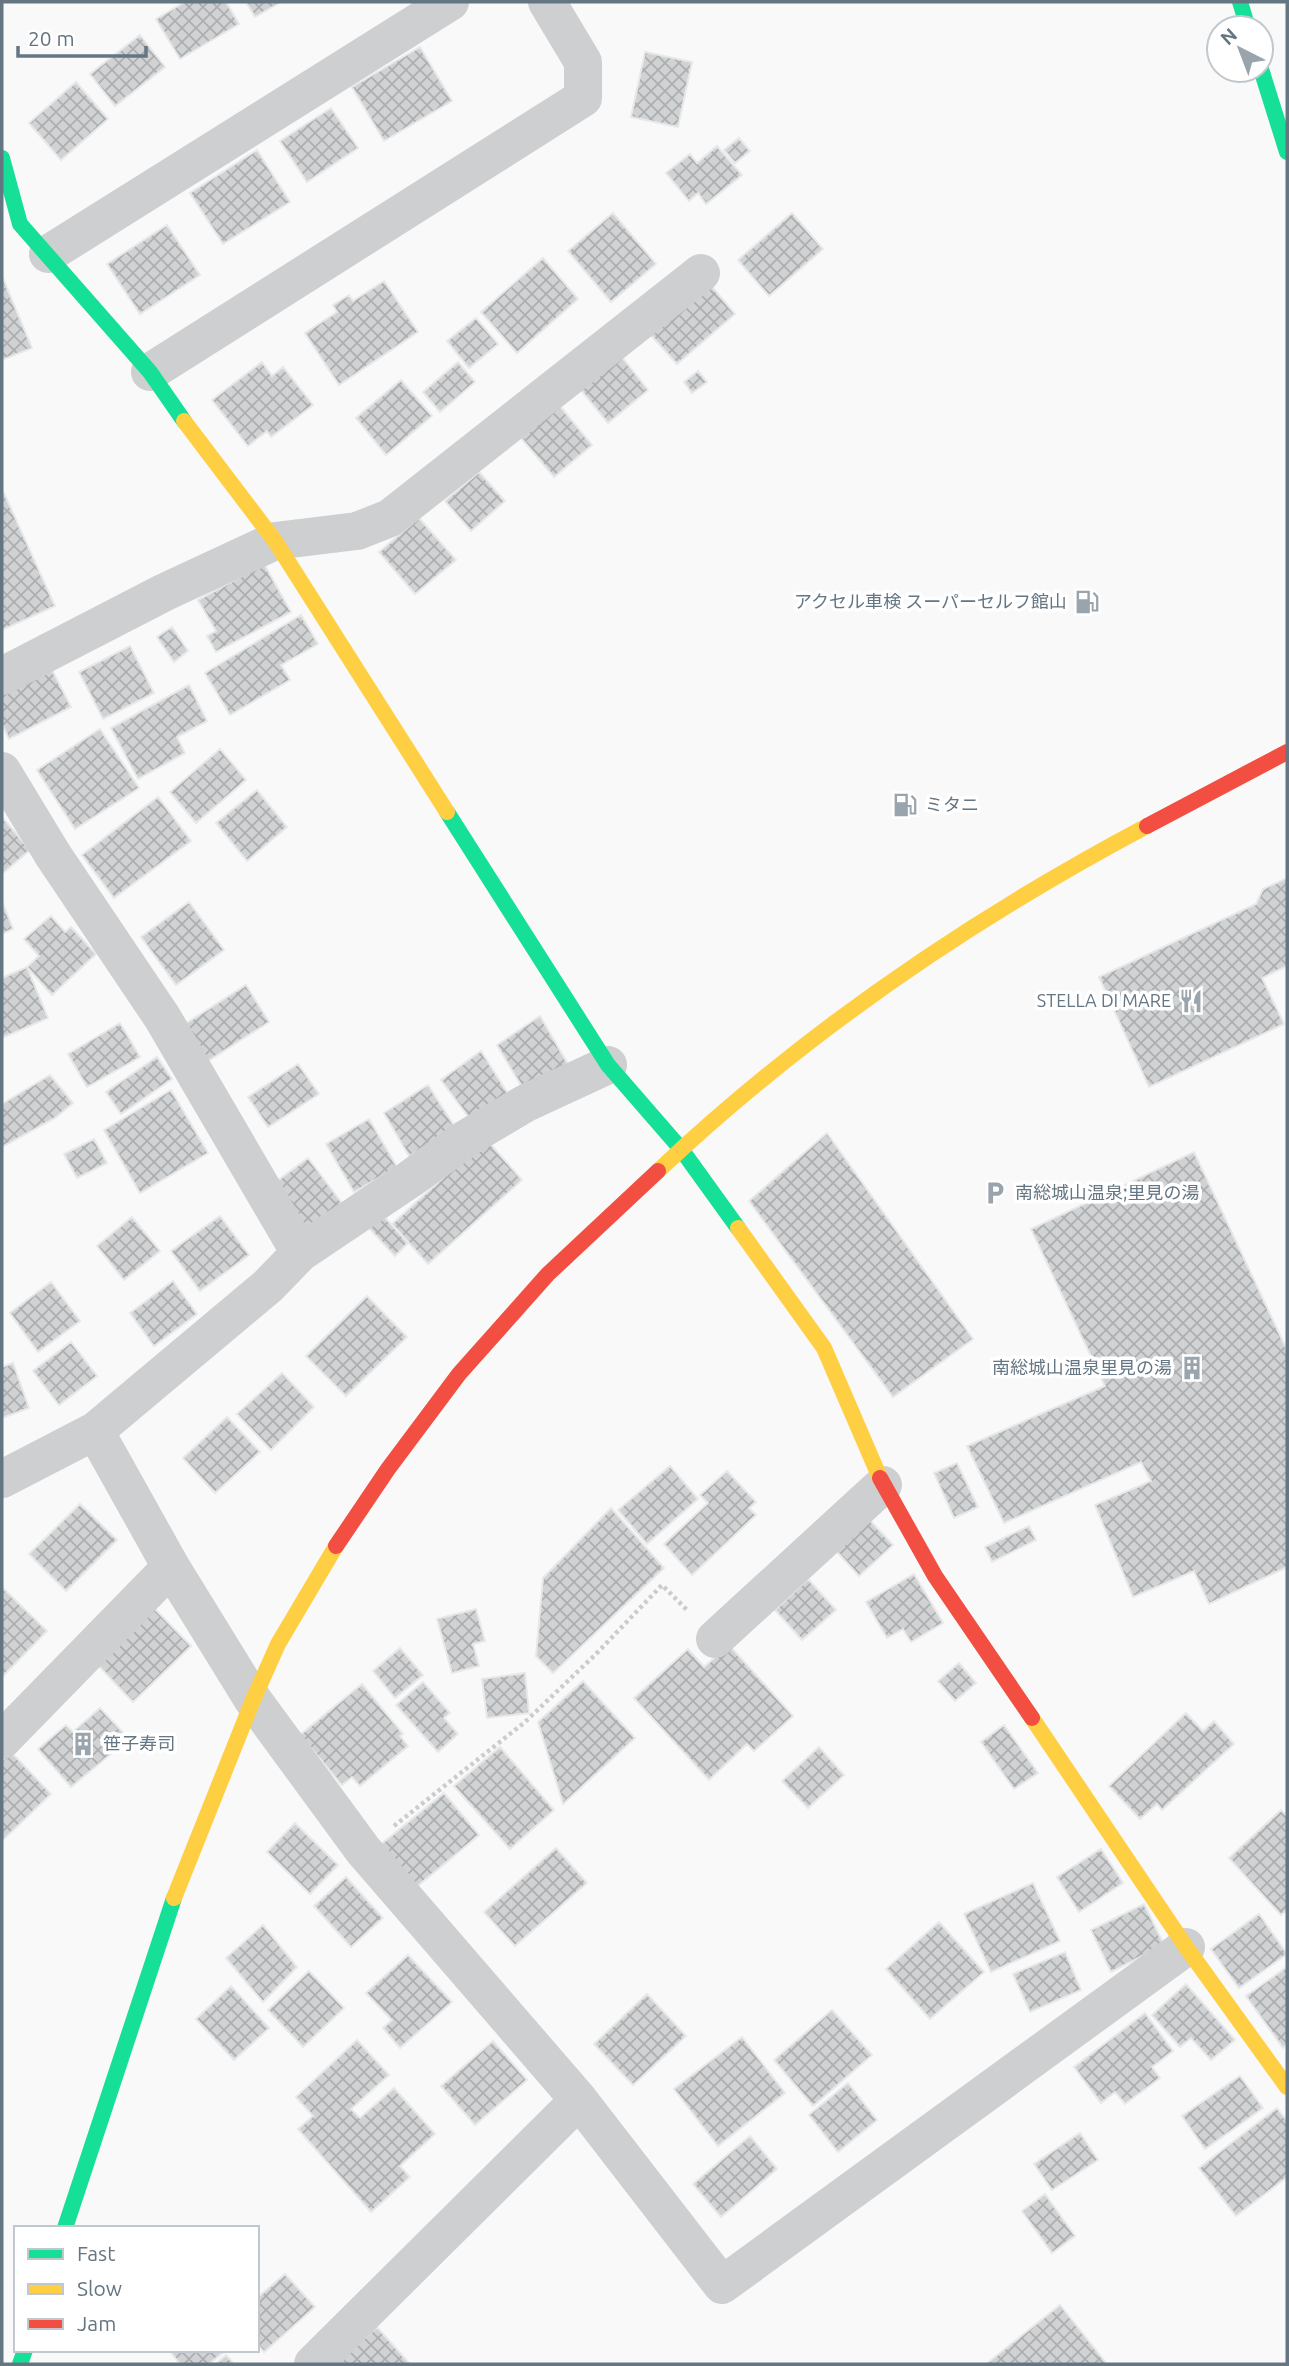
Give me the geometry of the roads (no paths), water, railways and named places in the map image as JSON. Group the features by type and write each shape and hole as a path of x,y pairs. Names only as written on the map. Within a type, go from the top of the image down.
{"main road":[{"path":"1266,84 1287,152"},
{"path":"2,158 11,231 48,254 150,372 202,446 275,541 608,1065 681,1149 824,1348 883,1485 935,1576 1101,1818 1185,1947 1287,2087"},
{"path":"66,2226 177,1888 278,1644 324,1564 388,1469 459,1374 548,1274 681,1149 758,1083 839,1020 914,965 1023,896 1287,752"}],"street":[{"path":"48,254 450,2"},
{"path":"150,372 583,98 583,62 547,2"},
{"path":"2,676 166,592 275,541 357,531 390,519 701,272"},
{"path":"2,771 53,855 162,1017 300,1253"},
{"path":"2,1479 95,1431 268,1286 300,1253 467,1138 526,1103 608,1065"},
{"path":"95,1431 171,1567 253,1700 363,1850 579,2100 722,2285 1185,1947"},
{"path":"715,1639 883,1485"},
{"path":"2,1740 171,1567"},
{"path":"313,2364 579,2100"}],"place":[{"name":"アクセル車検 スーパーセルフ館山","path":"1087,602"},
{"name":"ミタニ","path":"905,805"},
{"name":"STELLA DI MARE","path":"1191,1001"},
{"name":"南総城山温泉;里見の湯","path":"995,1193"},
{"name":"南総城山温泉里見の湯","path":"1192,1368"},
{"name":"笹子寿司","path":"83,1744"}]}
